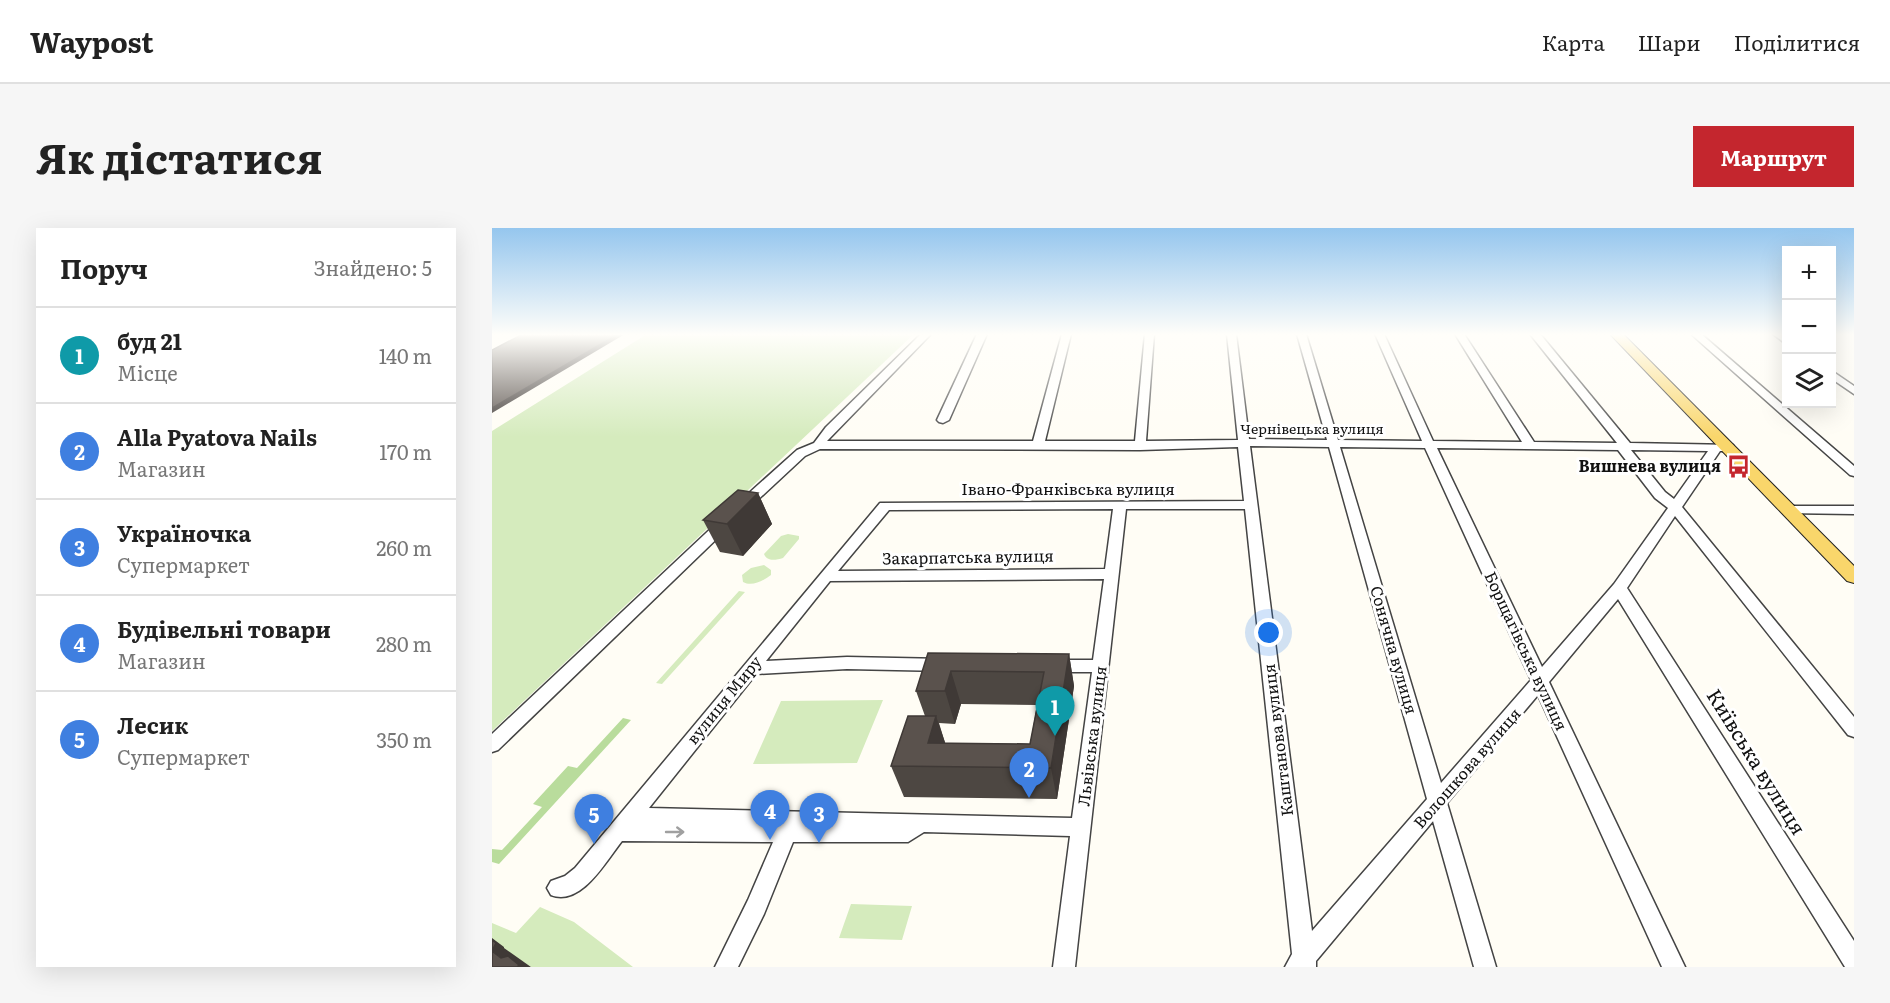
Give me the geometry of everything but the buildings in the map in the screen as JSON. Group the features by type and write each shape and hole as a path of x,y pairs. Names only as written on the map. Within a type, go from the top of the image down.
{"main road":[{"path":"1648,368 1723,448 1854,577"}],"street":[{"path":"492,745 682,562 801,453 818,446 830,429 891,368"},
{"path":"943,420 966,368"},
{"path":"1038,445 1057,368"},
{"path":"1140,446 1146,368"},
{"name":"Каштанова вулиця","path":"1235,368 1302,964"},
{"name":"Сонячна вулиця","path":"1312,368 1485,967"},
{"name":"Борщагівська вулиця","path":"1395,368 1674,967"},
{"path":"1482,368 1530,445"},
{"path":"1562,368 1660,495 1674,506 1854,730"},
{"path":"1735,368 1854,472"},
{"path":"1836,377 1854,391"},
{"name":"Чернівецька вулиця","path":"818,446 1230,446 1243,442 1723,448"},
{"name":"Волошкова вулиця","path":"1302,964 1619,588 1674,506 1723,448"},
{"name":"Івано-Франківська вулиця","path":"885,506 1251,505"},
{"name":"вулиця Миру","path":"558,888 570,885 582,875 885,506"},
{"name":"Львівська вулиця","path":"1064,967 1120,506"},
{"path":"1788,510 1854,510"},
{"name":"Закарпатська вулиця","path":"826,576 1112,574"},
{"name":"Київська вулиця","path":"1619,588 1854,961"},
{"path":"750,668 847,663 960,666"},
{"path":"1031,666 1101,666"},
{"path":"630,816 908,833 922,822 1081,827"},
{"path":"617,832 790,825"},
{"path":"726,967 756,907 790,825"}],"green space":[{"path":"592,368 877,368 492,731 492,431"},
{"path":"788,534 799,536 799,539 783,558 775,560 767,558 764,554 781,536"},
{"path":"764,565 771,570 771,575 754,584 743,582 742,575 751,568"},
{"path":"739,591 745,592 662,684 656,683"},
{"path":"883,700 857,763 753,764 781,701"},
{"path":"623,718 631,720 499,864 492,862 492,849 502,850 542,807 533,804 568,766 577,768"},
{"path":"851,904 912,906 902,940 839,938"},
{"path":"540,907 574,922 633,967 531,967 492,942 492,923 516,933"}],"place":[{"name":"Вишнева вулиця","path":"1739,466"},
{"name":"буд 21","path":"1055,736"},
{"name":"Alla Pyatova Nails","path":"1029,798"},
{"name":"Будівельні товари","path":"770,840"},
{"name":"Україночка","path":"819,843"},
{"name":"Лесик","path":"594,844"}]}
